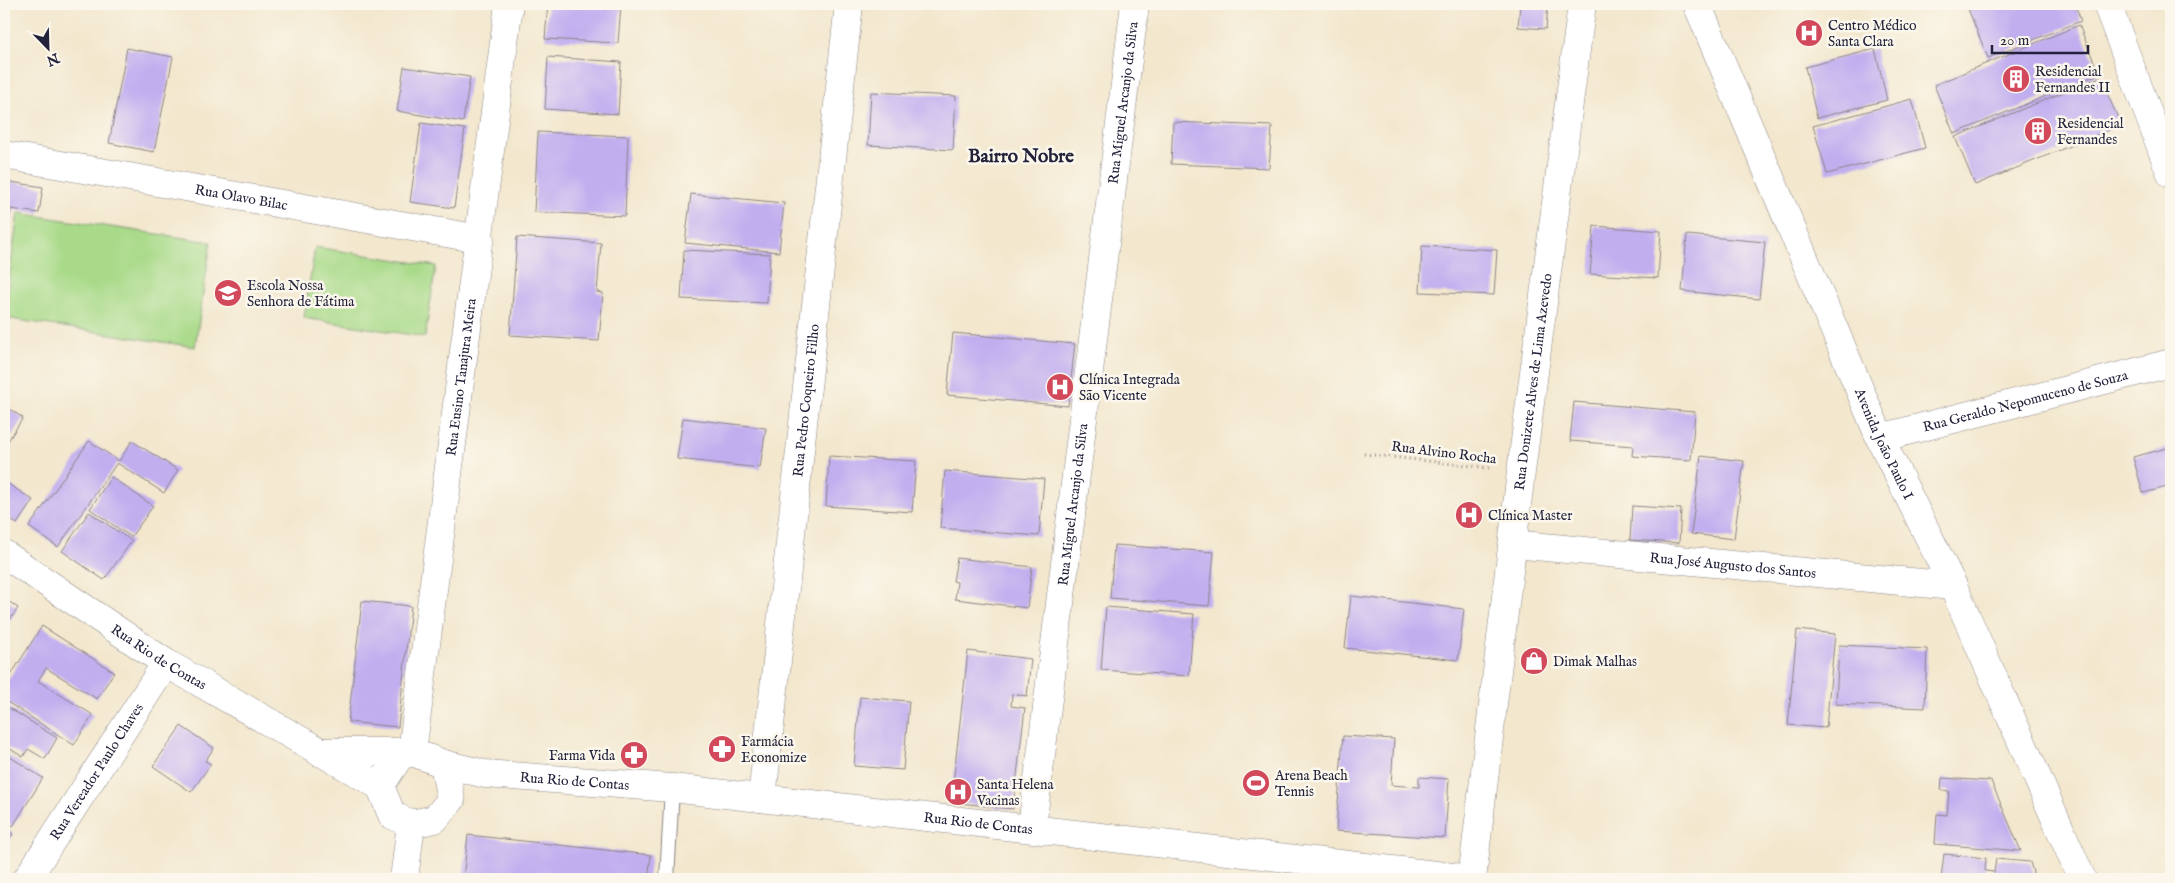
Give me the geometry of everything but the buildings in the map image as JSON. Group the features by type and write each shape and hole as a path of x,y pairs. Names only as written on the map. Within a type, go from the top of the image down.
{"street":[{"name":"Rua Eusino Tanajura Meira","path":"412,752 509,4"},
{"name":"Rua Pedro Coqueiro Filho","path":"762,798 849,4"},
{"name":"Rua Miguel Arcanjo da Silva","path":"1032,828 1135,4"},
{"name":"Rua Donizete Alves de Lima Azevedo","path":"1472,879 1514,544 1521,472 1582,4"},
{"name":"Avenida João Paulo I","path":"1697,4 1880,438 1953,586 2082,879"},
{"path":"2107,4 2171,174"},
{"name":"Rua Olavo Bilac","path":"4,155 480,239"},
{"name":"Rua Geraldo Nepomuceno de Souza","path":"1880,438 2171,363"},
{"name":"Rua José Augusto dos Santos","path":"1514,544 1953,586"},
{"name":"Rua Rio de Contas","path":"4,554 166,663 380,786"},
{"name":"Rua Vereador Paulo Chaves","path":"27,879 166,663"},
{"path":"318,752 412,752 444,764 451,800"},
{"path":"412,752 400,756 380,786 392,815 411,824 435,819 451,800 485,774"},
{"name":"Rua Rio de Contas","path":"444,764 485,774 672,788 1472,879"},
{"path":"404,879 411,824"}],"lane":[{"path":"666,879 672,788"}],"path":[{"name":"Rua Alvino Rocha","path":"1364,454 1521,472"}],"green space":[{"path":"18,213 211,242 195,347 4,318"},
{"path":"315,247 436,266 425,337 304,318"}],"place":[{"name":"Centro Médico Santa Clara","path":"1809,33"},
{"name":"Residencial Fernandes II","path":"2016,79"},
{"name":"Residencial Fernandes","path":"2038,131"},
{"name":"Escola Nossa Senhora de Fátima","path":"228,293"},
{"name":"Clínica Integrada São Vicente","path":"1060,387"},
{"name":"Clínica Master","path":"1469,515"},
{"name":"Dimak Malhas","path":"1534,661"},
{"name":"Farmácia Economize","path":"722,749"},
{"name":"Farma Vida","path":"634,755"},
{"name":"Arena Beach Tennis","path":"1256,783"},
{"name":"Santa Helena Vacinas","path":"958,792"}],"district":[{"name":"Bairro Nobre","path":"1021,155"}]}
